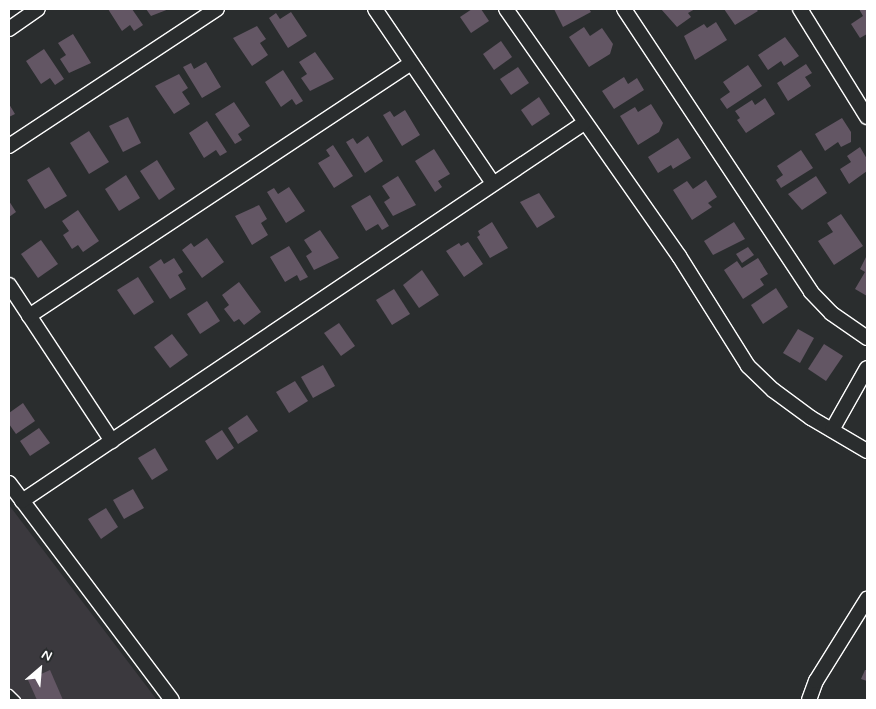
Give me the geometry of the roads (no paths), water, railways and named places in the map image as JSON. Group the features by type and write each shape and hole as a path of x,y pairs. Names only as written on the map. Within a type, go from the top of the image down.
{"street":[{"path":"9,28 38,9"},
{"path":"9,146 217,9"},
{"path":"375,9 492,183"},
{"path":"506,9 584,123 680,256 748,366 773,390 867,451"},
{"path":"624,9 811,292 831,313 867,338"},
{"path":"800,9 867,117"},
{"path":"29,316 411,63"},
{"path":"22,501 492,183 584,123"},
{"path":"9,285 112,441"},
{"path":"832,430 867,368"},
{"path":"9,483 172,700"},
{"path":"809,700 816,681 867,598"}],"lane":[{"path":"9,694 16,700"}]}
